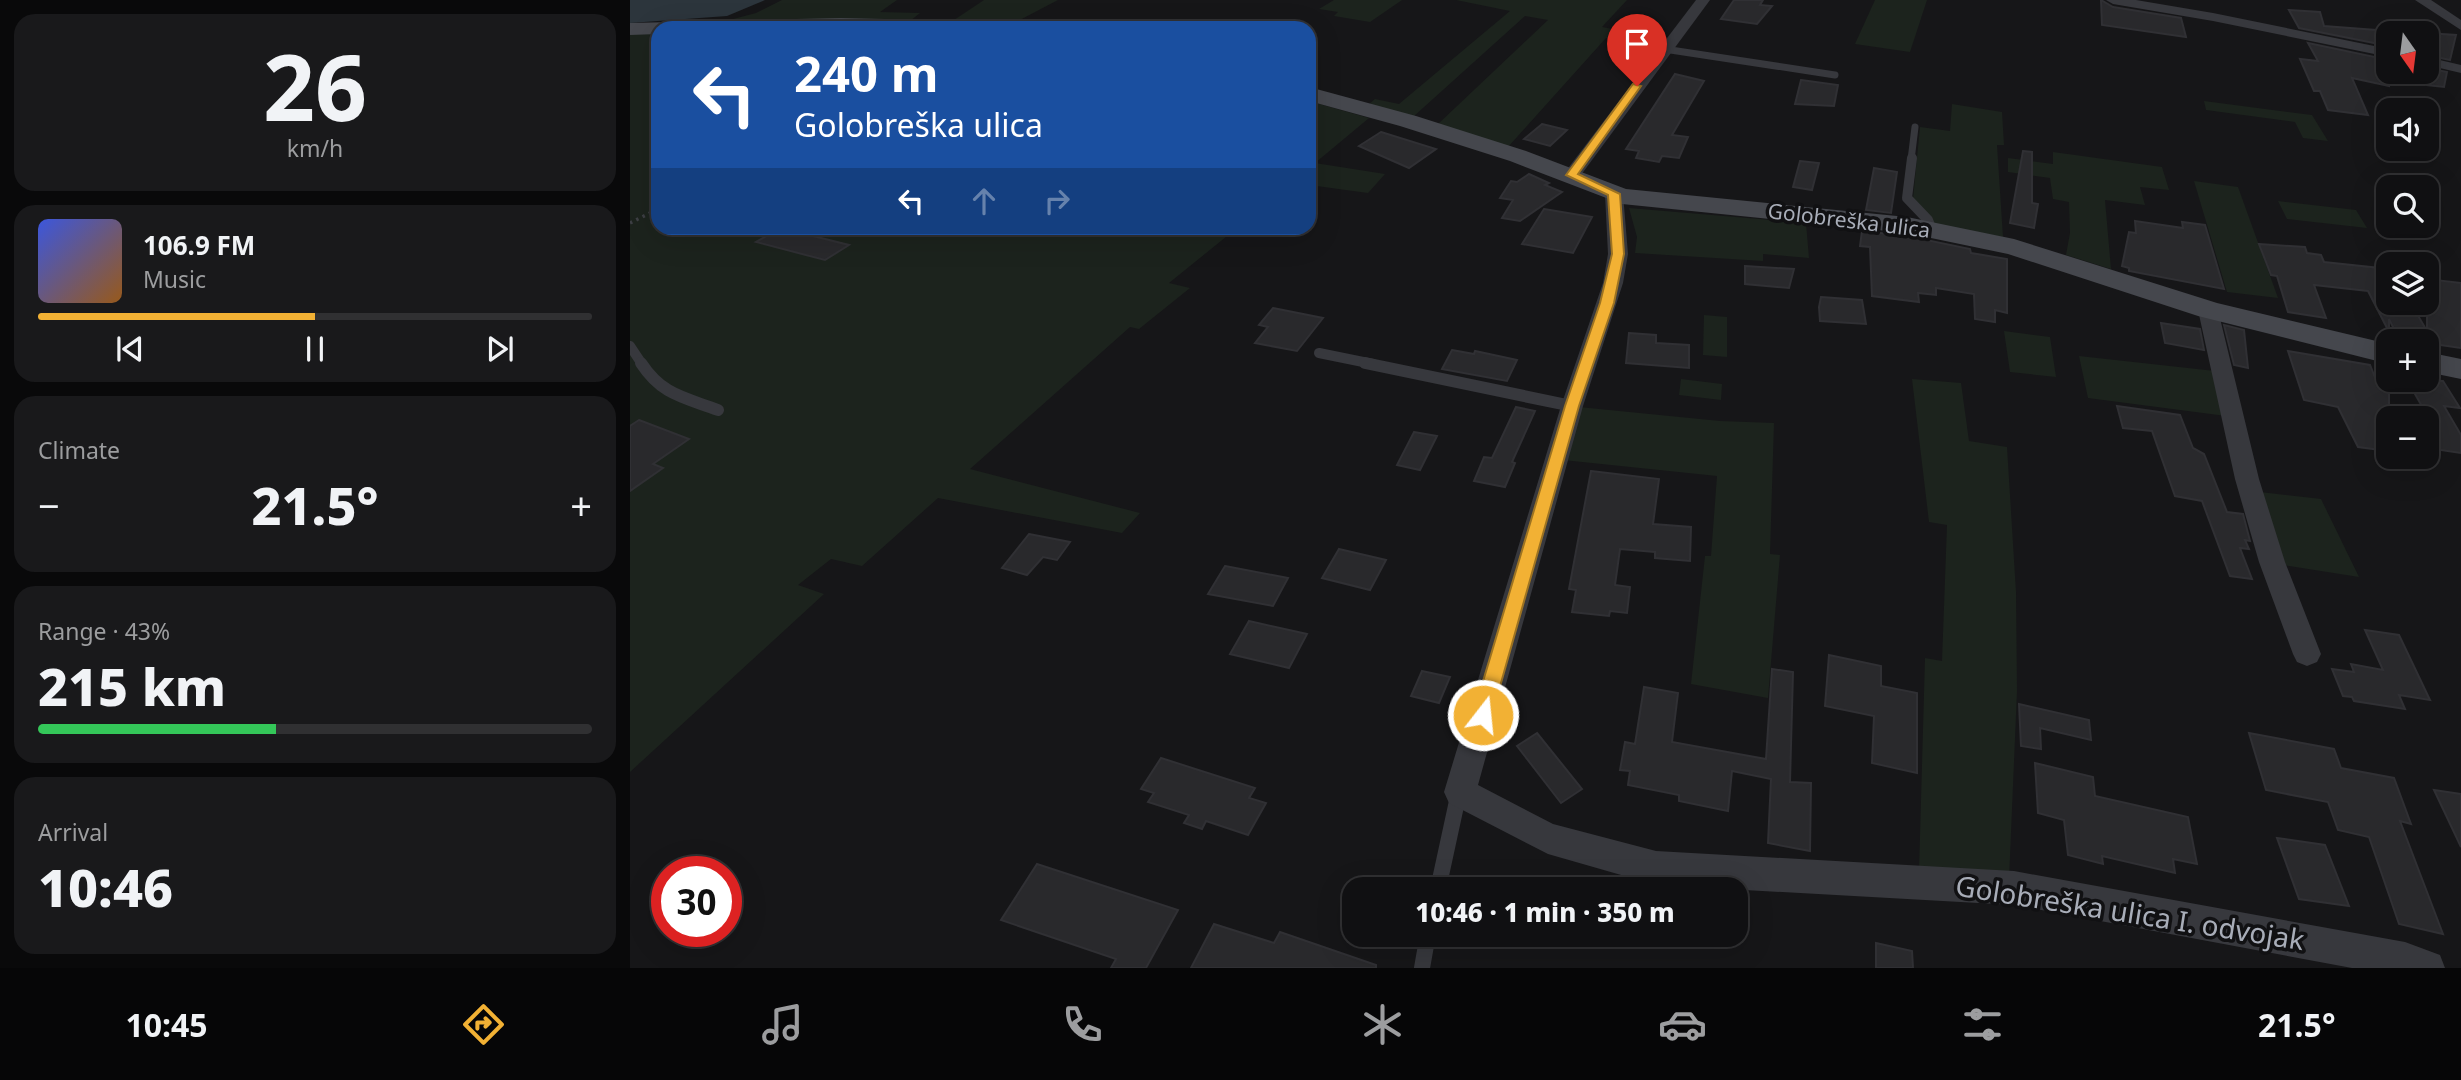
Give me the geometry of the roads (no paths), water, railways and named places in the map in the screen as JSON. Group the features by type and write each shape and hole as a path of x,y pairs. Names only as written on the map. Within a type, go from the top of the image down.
{"street":[{"path":"1572,175 1703,0"},
{"path":"2113,0 2213,17 2376,51"},
{"path":"2422,0 2461,26"},
{"path":"630,29 651,29"},
{"path":"2440,64 2461,69"},
{"name":"Golobreška ulica","path":"1316,96 1450,134 1572,175 1614,194 1932,230 2014,247 2208,310 2376,351"},
{"path":"1460,792 1572,406 1613,283 1618,254 1614,194"},
{"path":"2208,310 2247,479 2272,562 2307,654"},
{"path":"2439,364 2461,369"},
{"name":"Golobreška ulica I. odvojak","path":"1460,792 1548,838 1656,869 2014,888 2392,958 2427,968"}],"lane":[{"path":"1664,49 1835,75"},
{"path":"1915,127 1907,198 1909,204 1928,220 1932,230"},
{"path":"630,346 653,380 663,389 718,410"},
{"path":"1319,353 1572,406"},
{"path":"1441,877 1460,792"},
{"path":"1422,968 1426,947"}]}
